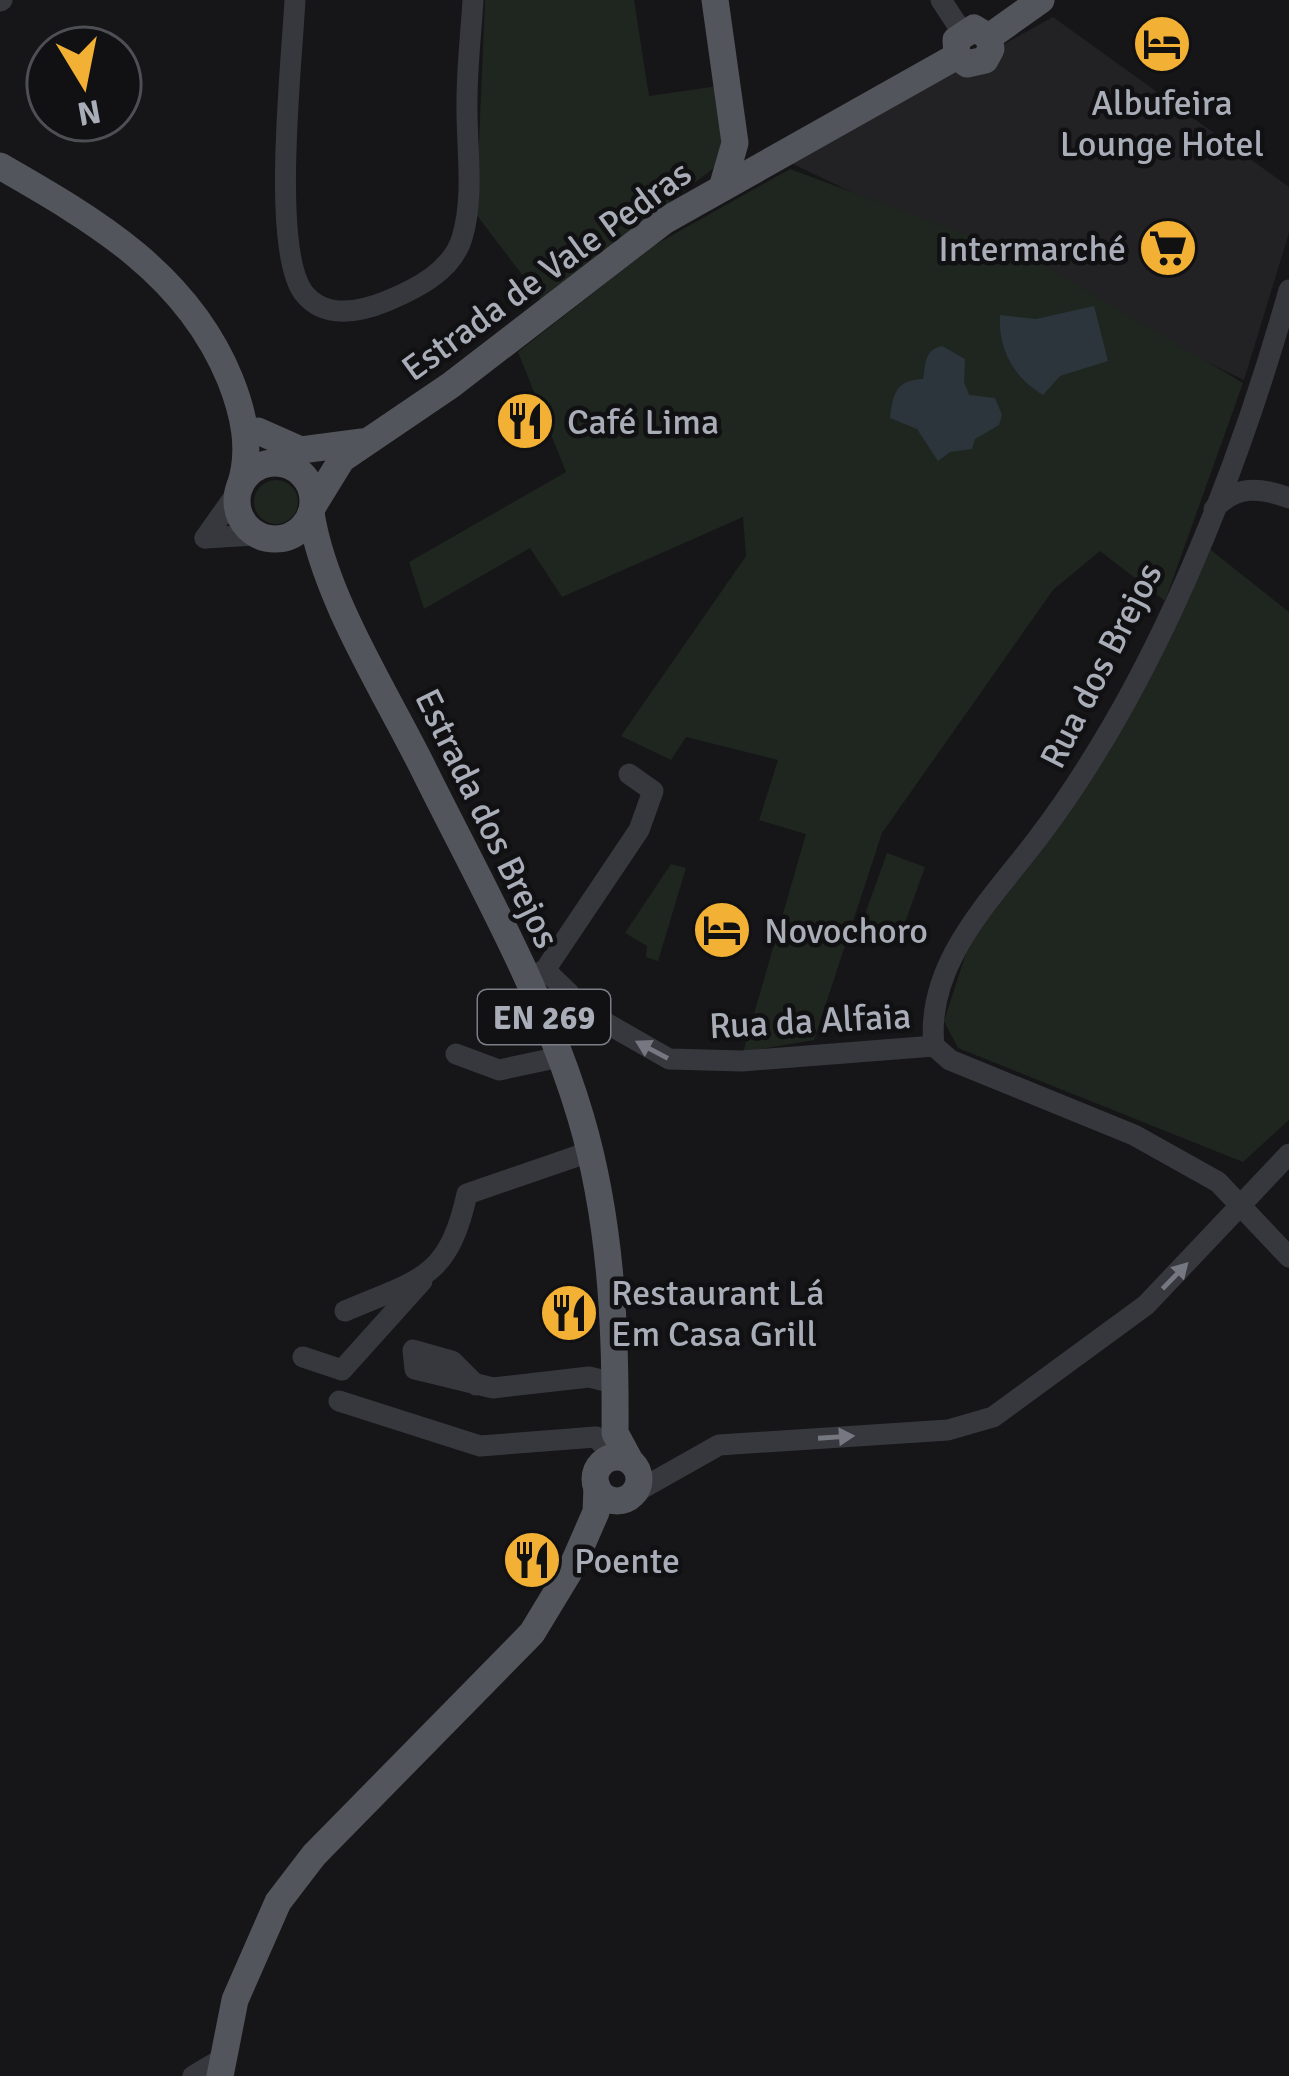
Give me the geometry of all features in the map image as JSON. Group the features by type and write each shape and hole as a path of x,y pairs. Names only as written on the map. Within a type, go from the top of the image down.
{"main road":[{"path":"715,0 735,142 722,188"},
{"path":"726,0 753,141 785,150"},
{"name":"Estrada de Vale Pedras","path":"312,509 329,475 367,441 451,385 664,221 1041,0"},
{"name":"EN 269","path":"4,178 116,236 170,281 213,338 239,401 258,431 284,465 305,477 312,509"},
{"name":"EN 269","path":"239,401 247,464 238,490 242,522 262,537"},
{"path":"258,431 302,450 367,441"},
{"name":"Estrada de Vale Pedras","path":"284,465 367,441"},
{"path":"238,490 257,467 284,465"},
{"path":"262,537 295,534 312,509"},
{"name":"Estrada dos Brejos","path":"312,509 321,551 357,635"},
{"name":"Estrada dos Brejos","path":"262,537 297,551 318,572 357,635 536,974 589,1152 608,1248 614,1384"},
{"name":"EN 269","path":"220,2068 246,1970 293,1879 532,1633 572,1567 596,1512 624,1474 615,1433 614,1384"}],"street":[{"path":"295,0 287,187 293,266 304,292 327,310 360,312 415,290 442,268 461,242 468,201 473,0"},
{"path":"941,0 969,42"},
{"name":"Rua dos Brejos","path":"934,1046 932,1027 952,956 1075,788 1116,720 1228,475 1289,290"},
{"path":"1243,434 1265,488"},
{"path":"1228,475 1265,488"},
{"path":"1211,512 1223,498 1265,488"},
{"path":"238,490 205,538 262,537"},
{"path":"549,1028 565,1021 571,1003 566,987 536,974 640,830 653,790 629,775"},
{"name":"Rua da Alfaia","path":"571,1003 668,1060 808,1058 934,1046 950,1060 1134,1135 1218,1182 1289,1257"},
{"path":"456,1054 499,1070 560,1057"},
{"path":"303,1357 342,1370 353,1362 457,1238 467,1194 589,1152"},
{"path":"339,1401 480,1446 596,1438 624,1474 719,1445 948,1430 993,1418 1146,1305 1289,1154"},
{"path":"345,1311 426,1276"},
{"path":"476,1385 589,1377 614,1384"},
{"path":"193,2076 220,2068"}],"shaded area":[{"path":"485,0 634,0 649,96 718,86 728,139 715,167 542,301 476,214"},
{"path":"1053,17 1289,187 1289,233 1244,380 791,163"},
{"path":"790,169 1036,261 1243,383 1165,601 1100,551 1053,590 882,833 814,1040 743,1052 806,834 759,820 778,760 686,737 671,760 621,736 746,556 743,517 562,597 530,548 424,609 409,562 566,472 518,352 653,246"},
{"path":"1094,306 1108,361 1060,376 1043,395 1010,361 1000,315 1036,319"},
{"path":"942,346 965,359 969,395 995,398 1002,415 999,425 975,439 972,449 950,452 938,461 917,429 890,418 897,390 906,382 923,379 928,355"},
{"path":"276,480 292,486 298,502 292,518 276,524 260,518 254,502 260,486"},
{"path":"1207,547 1289,612 1289,1120 1243,1162 958,1048 944,1021 969,944"},
{"path":"887,853 925,867 898,942 860,928"},
{"path":"671,864 686,868 658,961 646,957 647,946 625,933"}],"place":[{"name":"Albufeira Lounge Hotel","path":"1162,44"},
{"name":"Intermarché","path":"1168,248"},
{"name":"Café Lima","path":"525,421"},
{"name":"Novochoro","path":"722,930"},
{"name":"Restaurant Lá Em Casa Grill","path":"569,1313"},
{"name":"Poente","path":"532,1560"}]}
